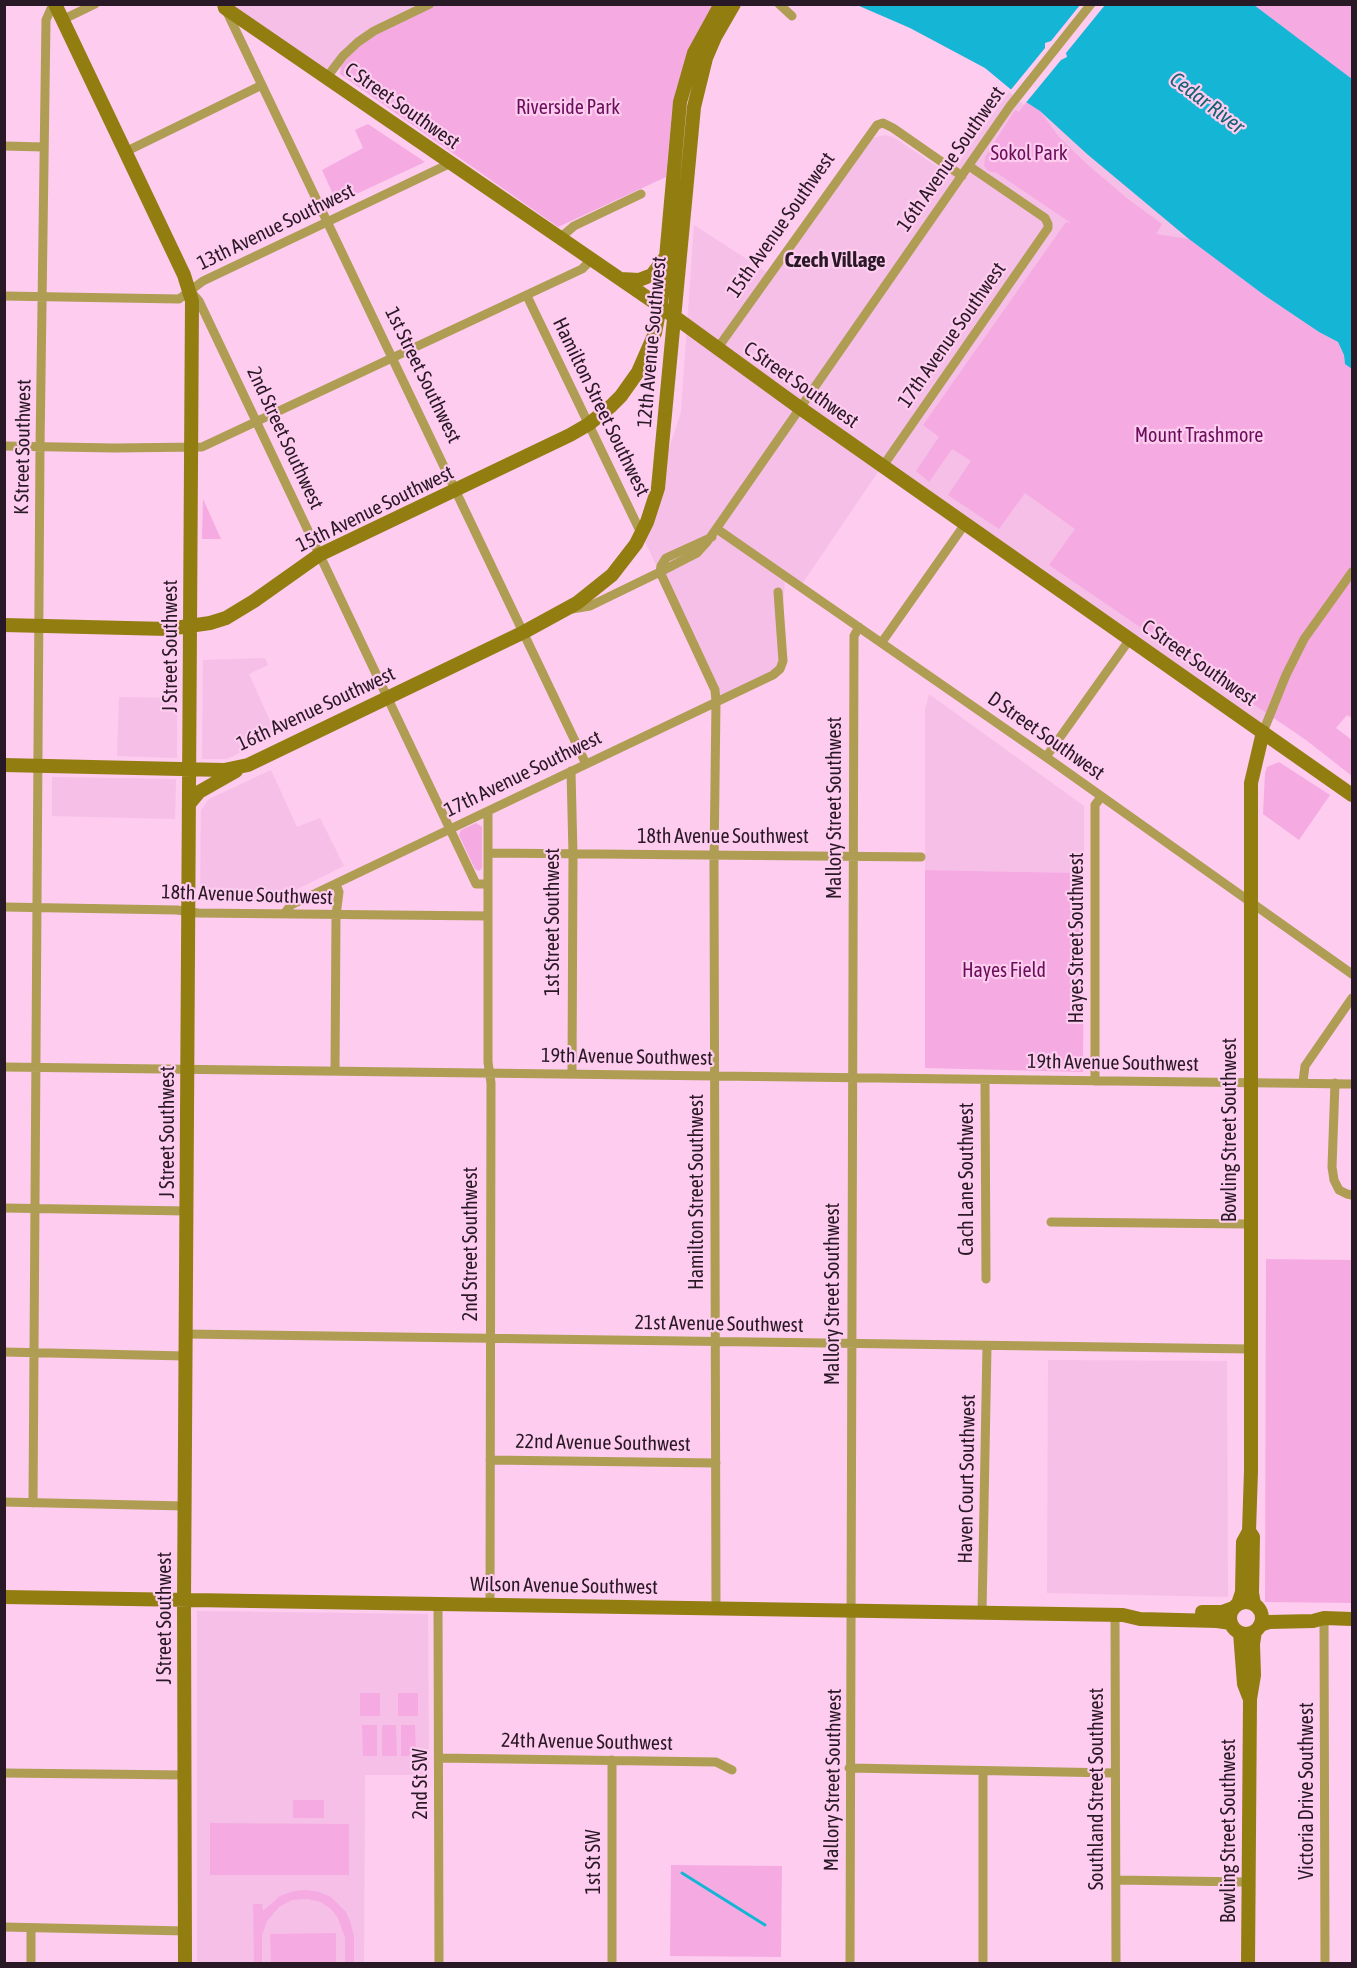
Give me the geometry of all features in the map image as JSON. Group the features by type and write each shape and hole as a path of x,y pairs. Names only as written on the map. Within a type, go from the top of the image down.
{"main road":[{"name":"2nd Street Southwest","path":"54,4 191,296"},
{"name":"12th Avenue Southwest","path":"661,308 680,102 694,53 721,4"},
{"name":"12th Avenue Southwest","path":"524,632 594,591 612,575 641,533 653,505 660,479 673,317 697,91 706,58 734,4"},
{"name":"C Street Southwest","path":"225,6 661,308 1353,795"},
{"path":"619,279 639,280 652,275 661,265 666,251"},
{"name":"J Street Southwest","path":"185,1964 184,1600 192,449 191,296"},
{"name":"15th Avenue Southwest","path":"4,625 168,629 190,627 226,618 319,555 534,453 589,424 621,396 638,372 651,345 661,308"},
{"name":"16th Avenue Southwest","path":"4,765 224,770 248,765 524,632"},
{"name":"Bowling Street Southwest","path":"1236,1606 1242,1592 1243,1542 1249,1531 1251,783 1263,732"},
{"path":"189,804 204,789 248,765"},
{"name":"Bowling Street Southwest","path":"1248,1964 1250,1699 1254,1675 1253,1644 1257,1618 1253,1537 1249,1531"},
{"name":"Wilson Avenue Southwest","path":"4,1597 1119,1615 1152,1620 1214,1621 1235,1628"},
{"path":"1257,1618 1246,1634 1235,1628 1230,1617 1236,1606 1245,1602 1257,1618 1269,1622 1313,1621 1324,1618 1353,1619"},
{"name":"Wilson Avenue Southwest","path":"1119,1615 1134,1612 1222,1612 1236,1606"},
{"name":"Bowling Street Southwest","path":"1235,1628 1244,1684 1250,1699"}],"street":[{"name":"K Street Southwest","path":"33,1503 36,907 44,147 46,20 54,4"},
{"path":"62,20 95,4"},
{"path":"327,78 357,42 374,31 430,4"},
{"path":"779,4 792,16"},
{"name":"16th Avenue Southwest","path":"564,610 590,606 697,553 714,533 1011,106 1091,4"},
{"name":"1st Street Southwest","path":"225,6 586,764"},
{"path":"125,152 262,85"},
{"name":"15th Avenue Southwest","path":"717,349 870,133 878,125 883,123 893,128 962,177"},
{"path":"4,146 44,147"},
{"name":"13th Avenue Southwest","path":"4,296 179,299 191,296 202,281 451,163"},
{"name":"17th Avenue Southwest","path":"883,466 1046,232 1048,224 1045,218 969,166"},
{"path":"560,238 574,226 641,194"},
{"path":"4,446 192,449 202,447 256,424 582,270 591,260"},
{"name":"2nd Street Southwest","path":"191,296 199,301 476,884 488,884"},
{"name":"Hamilton Street Southwest","path":"527,296 641,533"},
{"path":"882,642 965,524"},
{"name":"D Street Southwest","path":"714,533 882,642 1353,974"},
{"name":"Hamilton Street Southwest","path":"660,572 715,690 716,701 714,855 717,1608"},
{"path":"1263,732 1286,675 1304,639 1353,572"},
{"name":"17th Avenue Southwest","path":"284,914 291,905 773,675 780,669 783,661 778,592"},
{"name":"Mallory Street Southwest","path":"850,1964 849,1768 852,1611 850,1344 854,636 859,627"},
{"path":"1046,757 1130,639"},
{"name":"1st Street Southwest","path":"572,771 572,1074"},
{"name":"Hayes Street Southwest","path":"1095,1081 1095,805 1101,796"},
{"name":"2nd Street Southwest","path":"488,811 490,1605"},
{"name":"18th Avenue Southwest","path":"489,853 921,857"},
{"path":"335,1070 336,915 339,892 336,884"},
{"name":"18th Avenue Southwest","path":"4,907 336,915 488,916"},
{"path":"1303,1082 1305,1066 1353,998"},
{"name":"19th Avenue Southwest","path":"4,1067 1353,1084"},
{"name":"Cach Lane Southwest","path":"985,1080 986,1279"},
{"path":"1335,1083 1332,1167 1334,1180 1339,1190 1353,1195"},
{"path":"4,1208 187,1211"},
{"path":"1051,1222 1250,1224"},
{"name":"21st Avenue Southwest","path":"186,1334 1250,1349"},
{"name":"Haven Court Southwest","path":"982,1613 987,1346"},
{"path":"4,1352 186,1356"},
{"name":"22nd Avenue Southwest","path":"490,1460 716,1463"},
{"path":"4,1502 185,1506"},
{"name":"2nd St SW","path":"438,1604 440,1964"},
{"name":"Southland Street Southwest","path":"1116,1964 1115,1773 1119,1615"},
{"name":"Victoria Drive Southwest","path":"1324,1618 1325,1964"},
{"name":"24th Avenue Southwest","path":"439,1758 716,1762 732,1770"},
{"name":"1st St SW","path":"612,1760 612,1964"},
{"path":"849,1768 1115,1773"},
{"path":"983,1771 983,1964"},
{"path":"4,1773 186,1775"},
{"path":"1116,1880 1247,1882"},
{"path":"4,1927 185,1930"},
{"path":"31,1928 31,1964"}],"shaded area":[{"path":"224,5 430,5 374,31 327,77"},
{"path":"1045,48 1040,111 1142,200 1352,369 1263,732 882,466 800,587 785,577 780,669 719,699 641,533 681,412 694,225 773,276 873,138 884,135 893,137 950,175 1003,100"},
{"path":"265,658 268,665 249,674 276,734 227,759 202,759 203,660"},
{"path":"929,694 1084,806 1084,873 925,870 925,710"},
{"path":"119,697 177,698 177,758 117,756"},
{"path":"271,770 297,827 320,818 344,866 275,900 200,899 201,810 209,799"},
{"path":"52,777 176,779 175,819 52,816"},
{"path":"1048,1360 1227,1361 1228,1597 1047,1593"},
{"path":"197,1611 428,1614 429,1775 365,1775 364,1963 197,1963"}],"green space":[{"name":"Riverside Park","path":"437,5 713,5 690,47 676,90 666,177 558,227 340,74 341,66 349,56 369,38"},
{"path":"1254,5 1352,5 1352,79 1285,29"},
{"name":"Mount Trashmore","path":"1026,102 1040,111 1059,137 1088,165 1162,224 1156,234 1189,239 1264,295 1338,342 1345,364 1352,369 1352,718 1347,715 1336,728 1352,740 1352,776 1306,740 1049,565 1075,529 1025,493 999,529 948,495 971,461 952,449 929,482 916,471 939,437 923,425 1066,222 1071,223 997,173 988,171 984,166 985,157 1015,110 1019,112"},
{"path":"368,124 425,162 337,203 322,170 363,148 355,130"},
{"path":"203,499 221,539 202,539"},
{"path":"1279,762 1330,795 1299,840 1263,814 1265,773 1267,767"},
{"path":"476,823 482,827 482,868 479,871 475,869 459,835 461,830"},
{"name":"Hayes Field","path":"925,870 1084,873 1083,1072 925,1068"},
{"path":"1266,1259 1352,1260 1352,1603 1265,1602"},
{"path":"360,1693 380,1693 380,1716 360,1716"},
{"path":"398,1693 418,1693 418,1716 398,1716"},
{"path":"362,1725 377,1725 377,1756 363,1756"},
{"path":"382,1725 396,1725 397,1756 382,1756"},
{"path":"401,1725 415,1725 416,1756 401,1756"},
{"path":"293,1800 324,1800 324,1818 293,1818"},
{"path":"210,1823 349,1824 349,1875 210,1875"},
{"path":"671,1865 782,1866 781,1957 670,1956"},
{"path":"306,1890 331,1897 346,1912 354,1936 354,1963 345,1963 345,1938 338,1918 321,1902 308,1899 292,1900 279,1907 267,1921 262,1935 262,1963 254,1963 253,1904 262,1904 263,1911 280,1896"},
{"path":"336,1933 336,1963 271,1963 270,1934"}],"water":[{"name":"Cedar River","path":"857,5 1254,5 1352,79 1352,369 1345,364 1338,342 1264,295 1189,239 1087,154 1040,111 985,68 910,28"}],"pier":[{"path":"1080,5 1105,5 1066,53 1067,57 1061,60 1024,105 1009,92 1045,48 1045,43 1051,41"}],"waterway":[{"path":"682,1873 765,1925"}],"district":[{"name":"Czech Village","path":"835,260"}],"park label":[{"name":"Sokol Park","path":"1029,154"}]}
